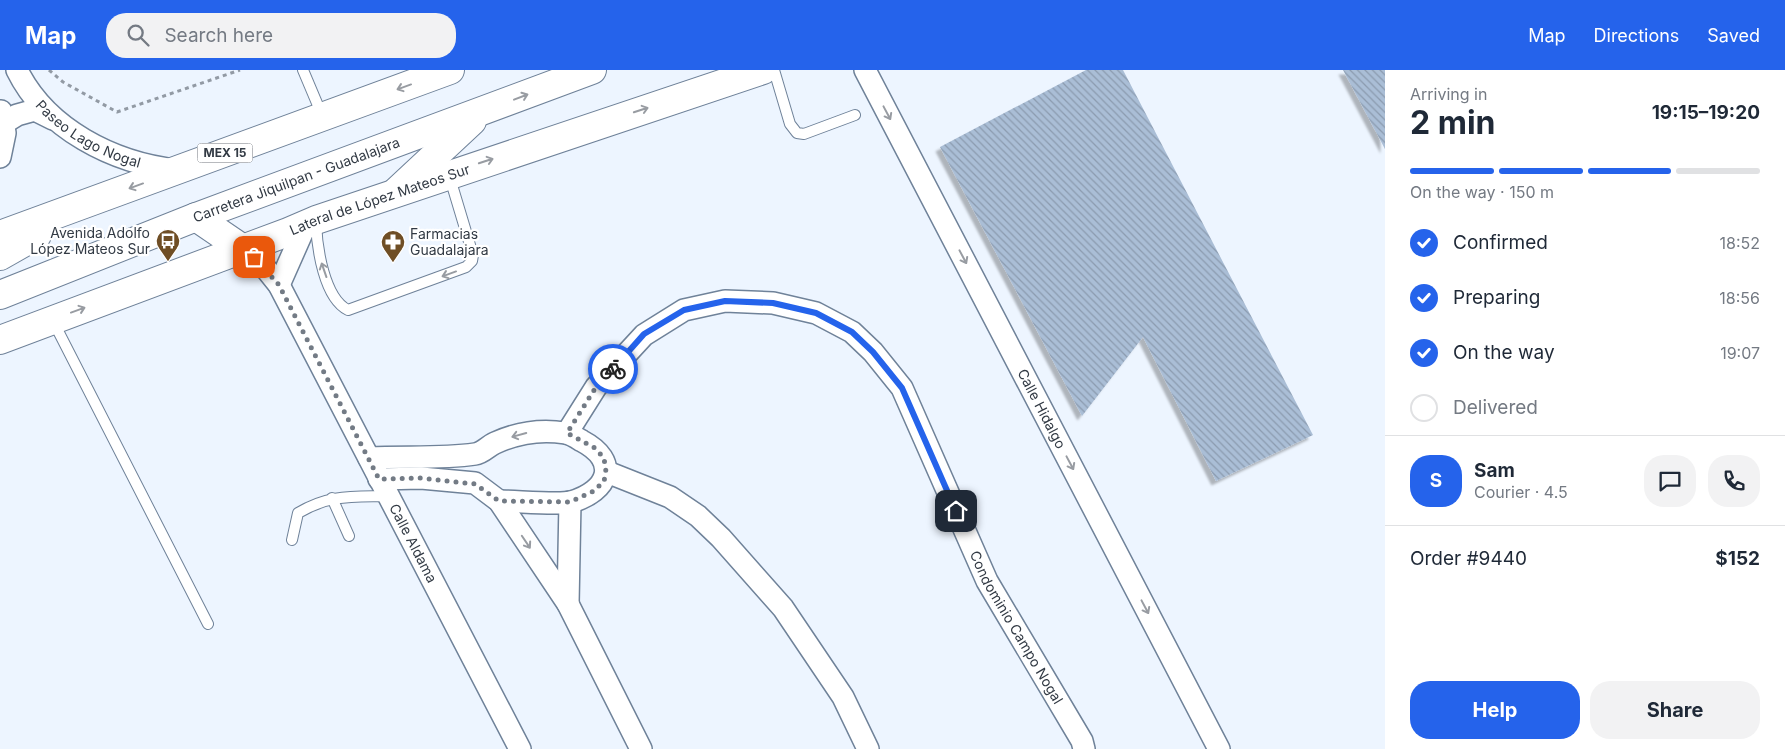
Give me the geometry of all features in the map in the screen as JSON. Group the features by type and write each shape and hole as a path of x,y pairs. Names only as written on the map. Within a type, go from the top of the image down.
{"main road":[{"name":"MEX 15","path":"0,235 450,70"},
{"name":"Carretera Jiquilpan - Guadalajara","path":"0,295 196,217 592,70"},
{"name":"Lateral de López Mateos Sur","path":"0,340 397,191 763,70"},
{"path":"397,191 481,112"},
{"path":"0,256 99,199"},
{"path":"196,217 243,249"}],"street":[{"name":"Paseo Lago Nogal","path":"17,70 32,97 55,121 100,148 136,162 180,170"},
{"name":"Calle Hidalgo","path":"865,70 1219,749"},
{"path":"0,157 4,141 2,116 17,115 35,110 55,121"},
{"path":"279,285 311,222"},
{"name":"Calle Aldama","path":"243,249 267,270 279,285 520,749"},
{"name":"Condominio Campo Nogal","path":"567,433 596,387 644,334 684,310 725,301 773,303 816,313 852,332 873,352 902,388 987,581 1082,741 1084,749"},
{"path":"369,458 478,454 494,443 522,434 541,431 567,433 595,448 604,458 606,472 604,481 594,491 570,502 499,501"},
{"path":"475,484 478,454"},
{"path":"606,472 670,497 698,516 721,538 783,608 843,697 868,749"},
{"path":"384,487 421,478 475,484 499,501 568,604 641,749"},
{"path":"568,604 570,502"}],"lane":[{"path":"303,70 322,117"},
{"path":"774,70 790,124 797,133 804,134 855,115"},
{"path":"311,222 317,249 334,300 348,310 466,267 472,261 473,255 449,173"},
{"path":"53,320 208,624"},
{"path":"292,540 298,513 316,502 384,487"},
{"path":"332,498 350,536"}],"path":[{"path":"49,70 64,82 117,112 240,70"}],"building":[{"path":"1086,70 1123,70 1313,435 1216,481 1143,337 1082,416 940,147"},
{"path":"1343,70 1385,70 1385,149"}],"way so far":[{"path":"254,257 279,285 379,479 421,478 475,484 499,501 570,502 587,495 604,481 606,472 604,458 595,448 567,433 596,387 613,369"}],"place":[{"name":"Avenida Adolfo López Mateos Sur","path":"168,262"},
{"name":"Farmacias Guadalajara","path":"393,263"}],"route":[{"path":"613,369 644,334 684,310 725,301 773,303 816,313 852,332 873,352 902,388 956,511"}]}
